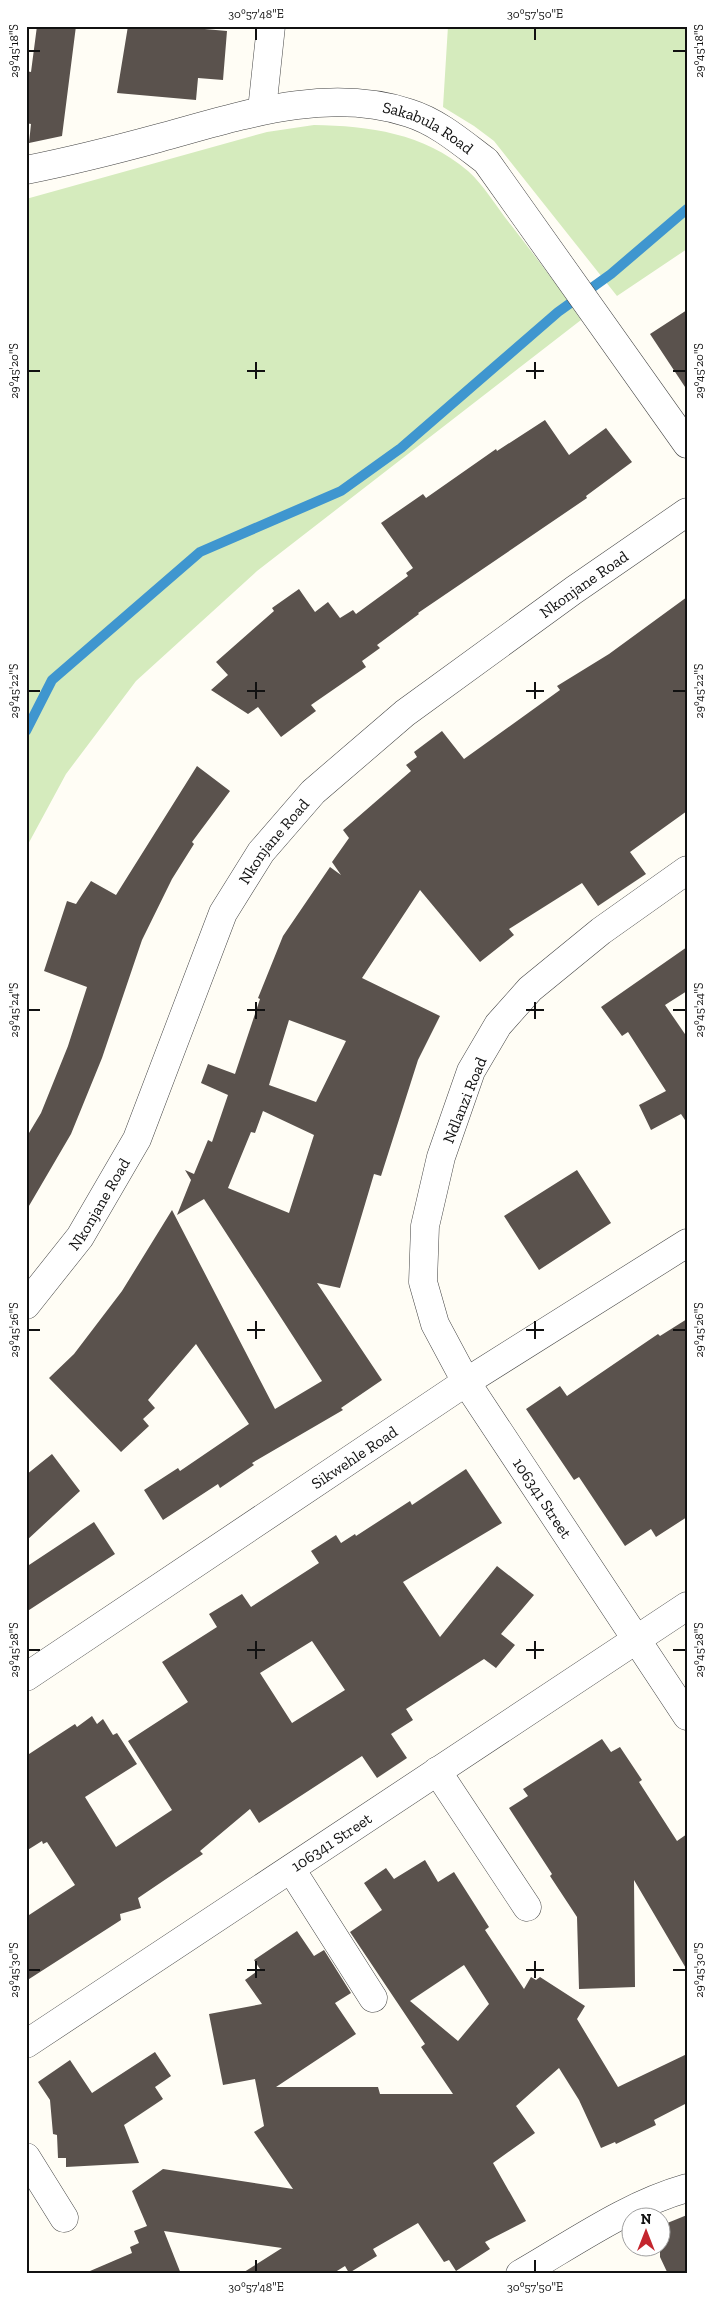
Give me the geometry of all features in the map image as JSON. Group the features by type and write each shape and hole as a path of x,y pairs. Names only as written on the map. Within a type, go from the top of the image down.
{"street":[{"path":"262,110 270,26"},
{"name":"Sakabula Road","path":"26,170 103,153 262,110 306,103 376,105 410,113 445,130 486,161 572,282 591,312 631,364 687,444"},
{"name":"Nkonjane Road","path":"26,1305 80,1237 137,1139 223,913 261,852 313,792 405,714 574,590 687,512"},
{"name":"Ndlanzi Road","path":"466,1382 435,1324 423,1282 427,1218 441,1157 471,1072 498,1026 530,989 601,931 687,870"},
{"name":"Sikwehle Road","path":"26,1678 466,1382 687,1243"},
{"name":"106341 Street","path":"466,1382 687,1716"},
{"name":"106341 Street","path":"26,2044 687,1606"},
{"path":"437,1772 526,1907"},
{"path":"292,1869 373,1998"},
{"path":"26,2157 64,2218"},
{"path":"520,2274 617,2218 664,2194 687,2188"}],"green space":[{"path":"448,26 687,26 687,249 617,296 494,141 443,107"},
{"path":"314,125 355,127 395,134 433,148 451,158 468,171 479,183 581,320 257,571 136,681 66,774 26,848 26,199 267,132"}],"building":[{"path":"37,26 76,26 62,136 29,143 31,124 26,123 26,71 31,72"},
{"path":"128,26 171,26 227,31 223,80 198,78 196,100 117,93"},
{"path":"687,310 687,390 650,334"},
{"path":"545,420 569,455 606,428 632,462 586,496 587,498 418,613 377,645 380,648 362,661 366,667 311,705 316,711 281,737 258,707 248,714 211,690 228,675 216,662 274,611 272,608 299,589 315,612 328,602 340,618 353,610 356,614 408,576 406,573 413,568 381,523 423,494 426,498 496,449 497,451"},
{"path":"687,597 687,811 630,852 646,874 598,906 582,883 509,929 514,935 480,962 420,890 362,978 440,1016 418,1060 381,1176 374,1174 340,1288 317,1283 382,1380 341,1408 343,1410 252,1463 254,1465 220,1488 218,1484 163,1520 144,1490 178,1468 180,1471 249,1424 196,1344 148,1400 155,1408 143,1419 149,1426 121,1452 49,1378 74,1354 122,1291 172,1210 275,1409 322,1381 204,1199 177,1215 191,1180 185,1170 194,1174 208,1140 212,1142 228,1095 201,1083 208,1064 235,1074 260,999 258,998 283,936 330,867 341,875 332,862 349,838 343,830 411,771 406,765 417,757 414,752 442,731 464,759 560,690 557,686 609,654","holes":["289,1020 346,1041 316,1102 269,1085","263,1111 314,1135 289,1213 228,1188 251,1132 255,1133"]},
{"path":"197,766 230,791 192,842 194,844 172,879 142,940 102,1058 71,1134 26,1211 26,1138 41,1113 68,1046 87,987 44,971 67,901 76,904 91,881 116,895"},
{"path":"687,947 687,991 665,1005 687,1037 687,1123 681,1114 651,1130 639,1105 666,1091 628,1032 622,1036 601,1007"},
{"path":"577,1170 611,1223 539,1270 504,1216"},
{"path":"687,1319 687,1517 656,1537 651,1529 625,1546 579,1477 574,1480 526,1409 560,1386 567,1396 658,1334 660,1336"},
{"path":"52,1454 80,1491 26,1541 26,1475"},
{"path":"466,1469 502,1523 403,1582 440,1637 497,1566 534,1595 501,1634 515,1645 496,1668 484,1659 406,1709 413,1720 391,1734 407,1758 377,1778 362,1756 259,1823 250,1809 200,1851 203,1854 138,1898 141,1908 120,1914 121,1920 26,1981 26,1917 75,1885 47,1842 43,1844 42,1841 26,1851 26,1756 75,1724 77,1727 92,1716 97,1724 103,1719 113,1735 117,1733 137,1764 85,1797 116,1847 172,1810 128,1741 188,1702 162,1662 217,1627 209,1614 242,1594 251,1607 319,1563 311,1551 336,1535 341,1543 355,1534 356,1536 410,1501 412,1505","holes":["312,1641 345,1690 292,1723 260,1673"]},
{"path":"94,1522 115,1554 26,1612 26,1567"},
{"path":"602,1739 611,1752 620,1747 642,1780 639,1782 677,1841 687,1834 687,1970 634,1880 635,1987 579,1989 577,1917 550,1876 552,1874 509,1808 528,1796 523,1789"},
{"path":"425,1860 438,1882 454,1872 489,1927 485,1930 524,1989 531,1977 536,1980 540,1977 585,2006 577,2019 618,2087 687,2054 687,2103 654,2120 656,2125 616,2144 615,2142 601,2148 579,2100 559,2068 516,2106 535,2133 493,2163 526,2221 485,2242 490,2249 456,2271 449,2260 444,2262 418,2223 373,2249 377,2256 349,2273 345,2266 332,2274 241,2274 282,2248 164,2231 181,2274 83,2274 132,2253 130,2247 139,2243 134,2231 147,2226 132,2191 163,2169 293,2189 254,2132 264,2126 255,2079 223,2085 209,2014 262,2004 245,1980 260,1969 254,1960 297,1931 314,1956 324,1950 351,1993 335,2003 356,2034 276,2087 378,2087 380,2094 453,2094 421,2047 425,2044 350,1932 382,1910 364,1883 386,1868 394,1879","holes":["464,1965 489,2004 458,2041 410,2001"]},
{"path":"155,2052 171,2076 155,2087 163,2099 124,2125 139,2163 66,2167 66,2158 58,2158 57,2135 53,2134 50,2100 38,2082 70,2060 92,2093"},
{"path":"687,2215 687,2274 668,2274 660,2258 670,2258 670,2222"}],"waterway":[{"path":"26,731 52,680 200,552 341,491 401,448 558,312 611,274 687,209"}]}
